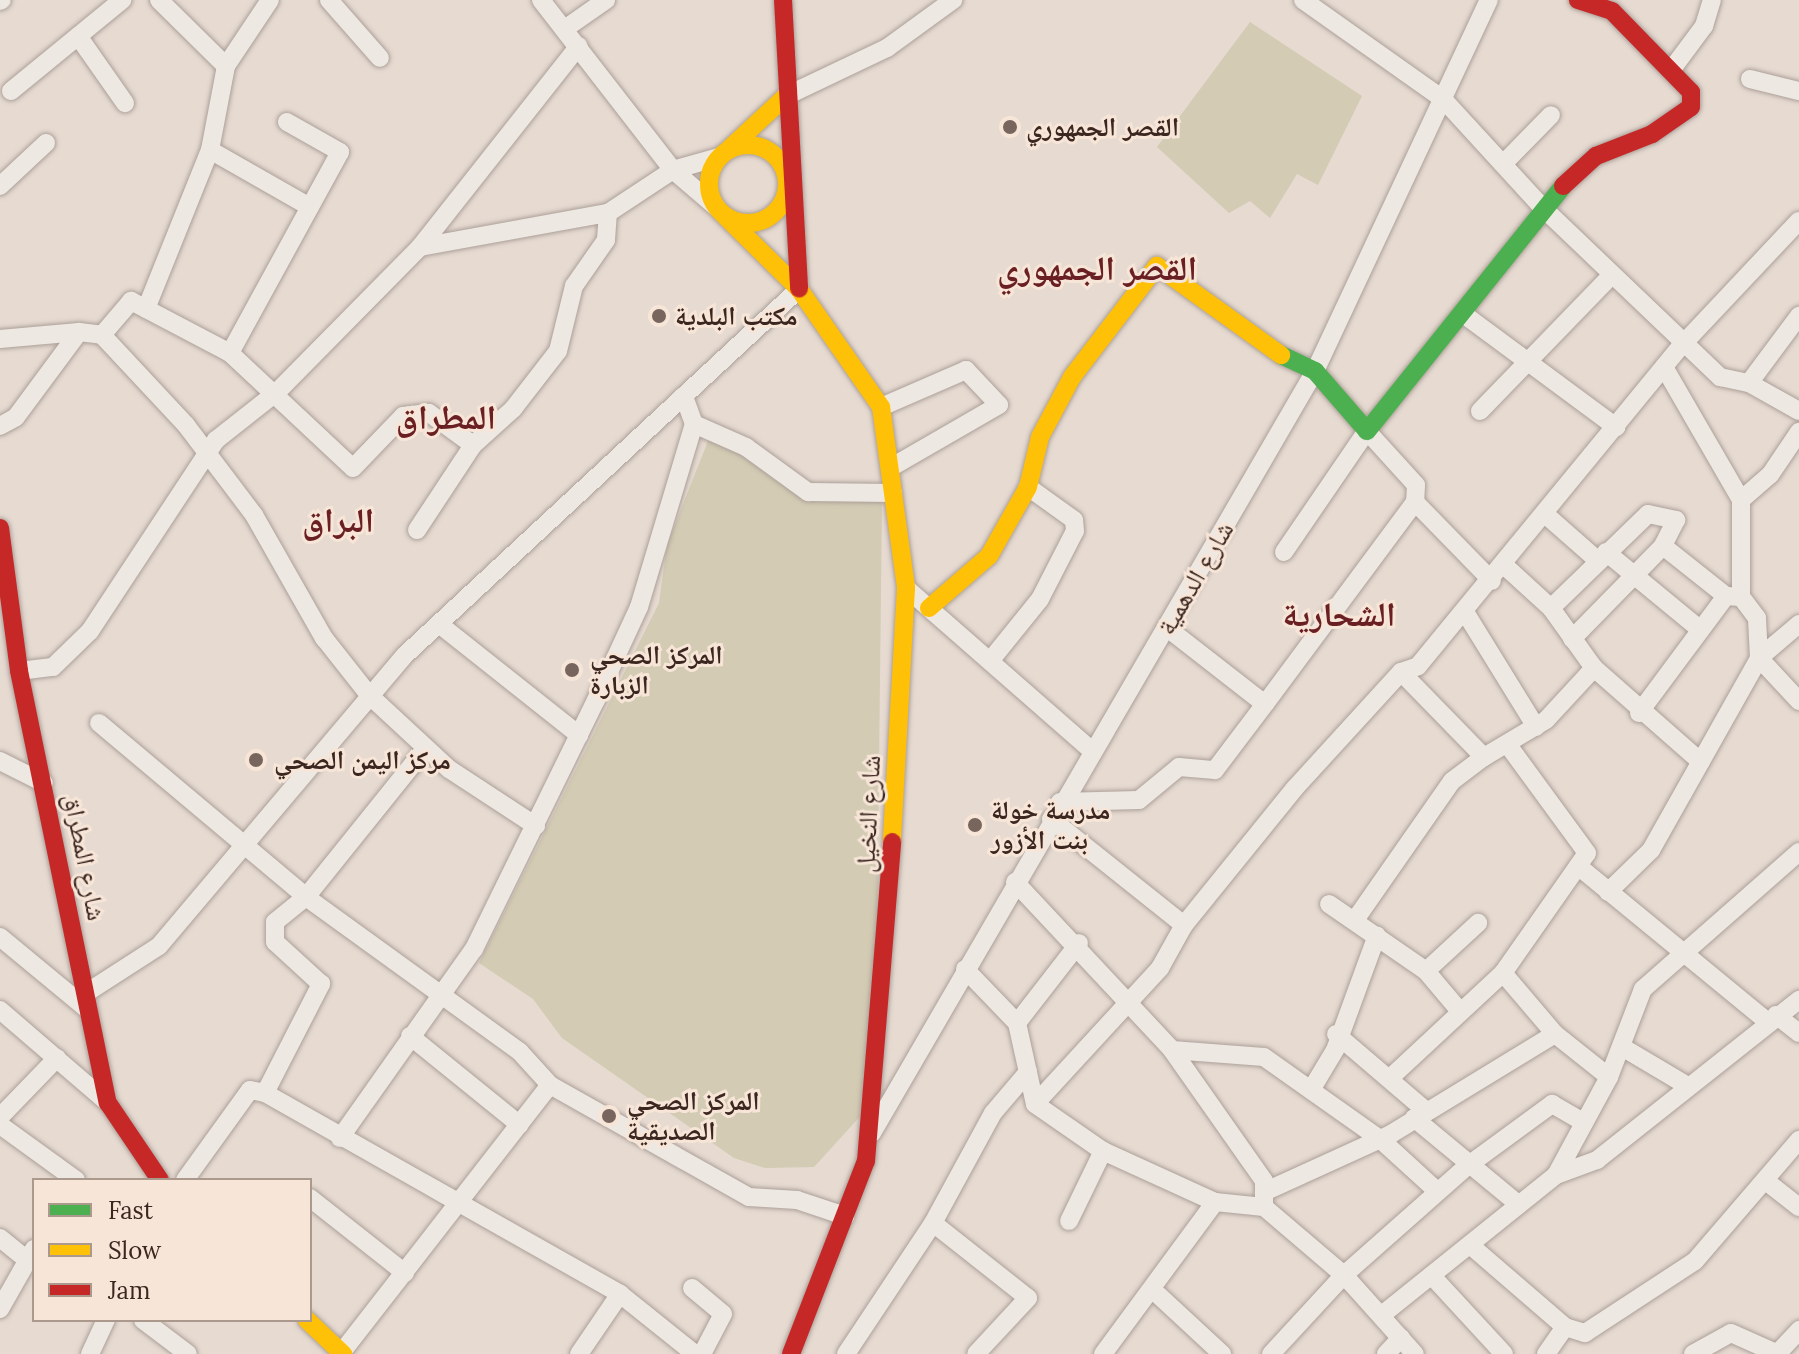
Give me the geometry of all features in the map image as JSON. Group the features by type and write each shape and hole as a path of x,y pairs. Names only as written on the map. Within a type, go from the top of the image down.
{"street":[{"path":"11,91 122,0"},
{"path":"159,0 226,66"},
{"path":"146,309 210,150 226,66 270,0"},
{"path":"329,0 380,58"},
{"path":"420,247 608,213 673,170 723,154 768,149 788,185 780,208 760,222 720,212 673,170 566,28 541,0"},
{"path":"566,28 606,0"},
{"path":"0,937 85,1002 159,946 240,844 369,695 439,624 799,289 788,185 783,0"},
{"path":"720,212 709,182 723,154 786,96 887,48 953,0"},
{"path":"1303,0 1443,99 1541,206 1681,346 1720,377 1749,383 1799,411"},
{"name":"شارع الدهمية","path":"868,1139 1060,802 1315,371 1489,0"},
{"path":"1284,552 1367,431 1466,316 1541,206 1596,156 1652,134 1691,107 1691,92 1618,5 1578,0"},
{"path":"1672,69 1704,26 1712,0"},
{"path":"78,36 125,103"},
{"path":"19,671 53,667 90,631 207,455 278,391 420,247 579,46"},
{"path":"1750,79 1799,91"},
{"path":"1504,163 1551,115"},
{"path":"230,353 340,152 287,122"},
{"path":"0,186 46,143"},
{"path":"210,150 310,207"},
{"name":"شارع النخيل","path":"720,212 799,289 881,407 906,588 882,1028 868,1139 845,1216 791,1354"},
{"path":"417,530 473,445 558,351 574,286 606,240 608,213"},
{"path":"1035,1104 1160,968 1184,925 1401,672 1418,666 1505,566 1681,346 1799,221"},
{"path":"929,608 989,556 1028,487 1040,437 1072,377 1157,266 1261,346 1315,371 1416,485 1415,502 1215,770 1179,767 1139,800 1060,802"},
{"path":"1480,411 1612,275"},
{"path":"102,335 131,301 230,353 278,391 353,468 403,416 429,413 473,445"},
{"path":"1466,316 1616,427"},
{"path":"1749,383 1799,316"},
{"path":"0,426 16,417 79,332"},
{"path":"0,339 79,332 102,335 207,455 369,695 426,748 536,826"},
{"path":"1639,713 1697,627 1734,597 1741,500 1664,367"},
{"path":"881,407 966,370 999,405 890,468"},
{"path":"340,1138 440,998 536,826 639,607 694,424 684,396"},
{"path":"694,424 746,447 808,492 893,493"},
{"path":"1741,500 1799,432"},
{"path":"990,661 1040,599 1075,531 1074,520 1028,487"},
{"path":"1415,502 1492,581"},
{"path":"1551,608 1601,556 1648,514 1676,520 1663,546 1572,639"},
{"path":"1546,515 1634,577 1697,627"},
{"name":"شارع المطراق","path":"0,528 19,671 108,1103 159,1178"},
{"path":"1663,546 1734,597 1757,618 1759,658 1799,701"},
{"path":"1505,566 1551,608 1594,668 1639,713 1701,762"},
{"path":"906,588 1091,750"},
{"path":"1465,612 1536,727"},
{"path":"439,624 579,735"},
{"path":"1608,892 1651,850 1759,658 1799,624"},
{"path":"1166,627 1265,704"},
{"path":"1355,920 1452,781 1484,757 1536,727 1594,668"},
{"path":"1401,672 1484,757"},
{"path":"99,723 306,897 440,998 520,1052 550,1085 749,1197 797,1200 845,1216"},
{"path":"1390,1078 1459,1010 1503,973 1587,853 1508,745"},
{"path":"265,1093 321,984 275,942 275,922 306,897 426,748"},
{"path":"0,761 44,783"},
{"path":"1051,819 1184,925"},
{"path":"1556,1175 1581,1121 1609,1077 1643,989 1681,950 1799,852"},
{"path":"1578,866 1681,950 1772,1018 1799,1033"},
{"path":"1015,882 1132,999 1172,1050 1264,1181 1264,1200 1383,1314 1415,1354"},
{"path":"1329,904 1426,971 1459,1010"},
{"path":"1426,971 1478,923"},
{"path":"1311,1090 1377,935"},
{"path":"1017,1023 1079,943"},
{"path":"965,969 1017,1023 1035,1104 1103,1151 1215,1202 1264,1200 1380,1139 1555,1034"},
{"path":"1503,973 1555,1034 1609,1077"},
{"path":"1383,1314 1556,1175 1597,1160 1686,1085 1799,1000"},
{"path":"0,1010 108,1103"},
{"path":"1336,1034 1390,1078 1466,1167 1519,1205"},
{"path":"410,1036 520,1125"},
{"path":"1622,1047 1686,1085"},
{"path":"1172,1050 1264,1057 1380,1139 1437,1191"},
{"path":"0,1117 57,1058"},
{"path":"846,1354 933,1223 993,1113 1028,1072"},
{"path":"309,1322 341,1353 550,1085"},
{"path":"186,1178 250,1090 265,1093 620,1294 695,1354"},
{"path":"1271,1354 1344,1275 1466,1167 1552,1104 1581,1121"},
{"path":"0,1125 73,1178"},
{"path":"1470,1245 1565,1327 1585,1333 1695,1261 1767,1182 1799,1140"},
{"path":"1069,1221 1103,1151"},
{"path":"1767,1182 1799,1207"},
{"path":"312,1200 405,1273"},
{"path":"1103,1354 1154,1291 1215,1202"},
{"path":"933,1223 1028,1298 976,1354"},
{"path":"0,1238 30,1254 0,1309"},
{"path":"1432,1276 1504,1354"},
{"path":"692,1288 723,1314 702,1354"},
{"path":"1154,1291 1222,1354"},
{"path":"579,1354 620,1294"},
{"path":"90,1354 105,1322"},
{"path":"146,1322 188,1354"},
{"path":"1546,1354 1565,1327"},
{"path":"1693,1354 1731,1333 1778,1354 1799,1330"},
{"path":"1386,1354 1401,1338"}],"shaded area":[{"path":"1250,22 1362,96 1318,185 1297,174 1270,218 1250,201 1229,213 1157,147"},
{"path":"732,433 805,490 882,500 876,1035 864,1112 814,1167 765,1168 734,1158 562,1038 533,999 479,963 659,603 667,545 708,441"}],"traffic: fast":[{"path":"1281,355 1315,371 1367,431 1563,186"}],"traffic: slow":[{"path":"729,149 786,96"},
{"path":"740,145 756,145 770,151 781,162 787,184 781,206 770,217 756,223 740,223 726,217 715,206 709,192 709,176 715,162 726,151 740,145"},
{"path":"725,216 799,289 881,407 906,588 892,842"},
{"path":"929,608 989,556 1028,487 1040,437 1072,377 1157,266 1281,355"},
{"path":"309,1322 343,1354"}],"traffic: jam":[{"path":"783,0 799,289"},
{"path":"1563,186 1596,156 1652,134 1691,107 1691,92 1612,11 1578,0"},
{"path":"0,528 19,671 108,1103 159,1178"},
{"path":"791,1354 866,1161 892,842"}],"place":[{"name":"القصر الجمهوري","path":"1010,127"},
{"name":"مكتب البلدية","path":"659,316"},
{"name":"المركز الصحي الزبارة","path":"572,670"},
{"name":"مركز اليمن الصحي","path":"256,760"},
{"name":"مدرسة خولة بنت الأزور","path":"975,825"},
{"name":"المركز الصحي الصديقية","path":"609,1116"}],"district":[{"name":"القصر الجمهوري","path":"1097,268"},
{"name":"المطراق","path":"446,417"},
{"name":"البراق","path":"338,520"},
{"name":"الشحارية","path":"1339,614"}]}
